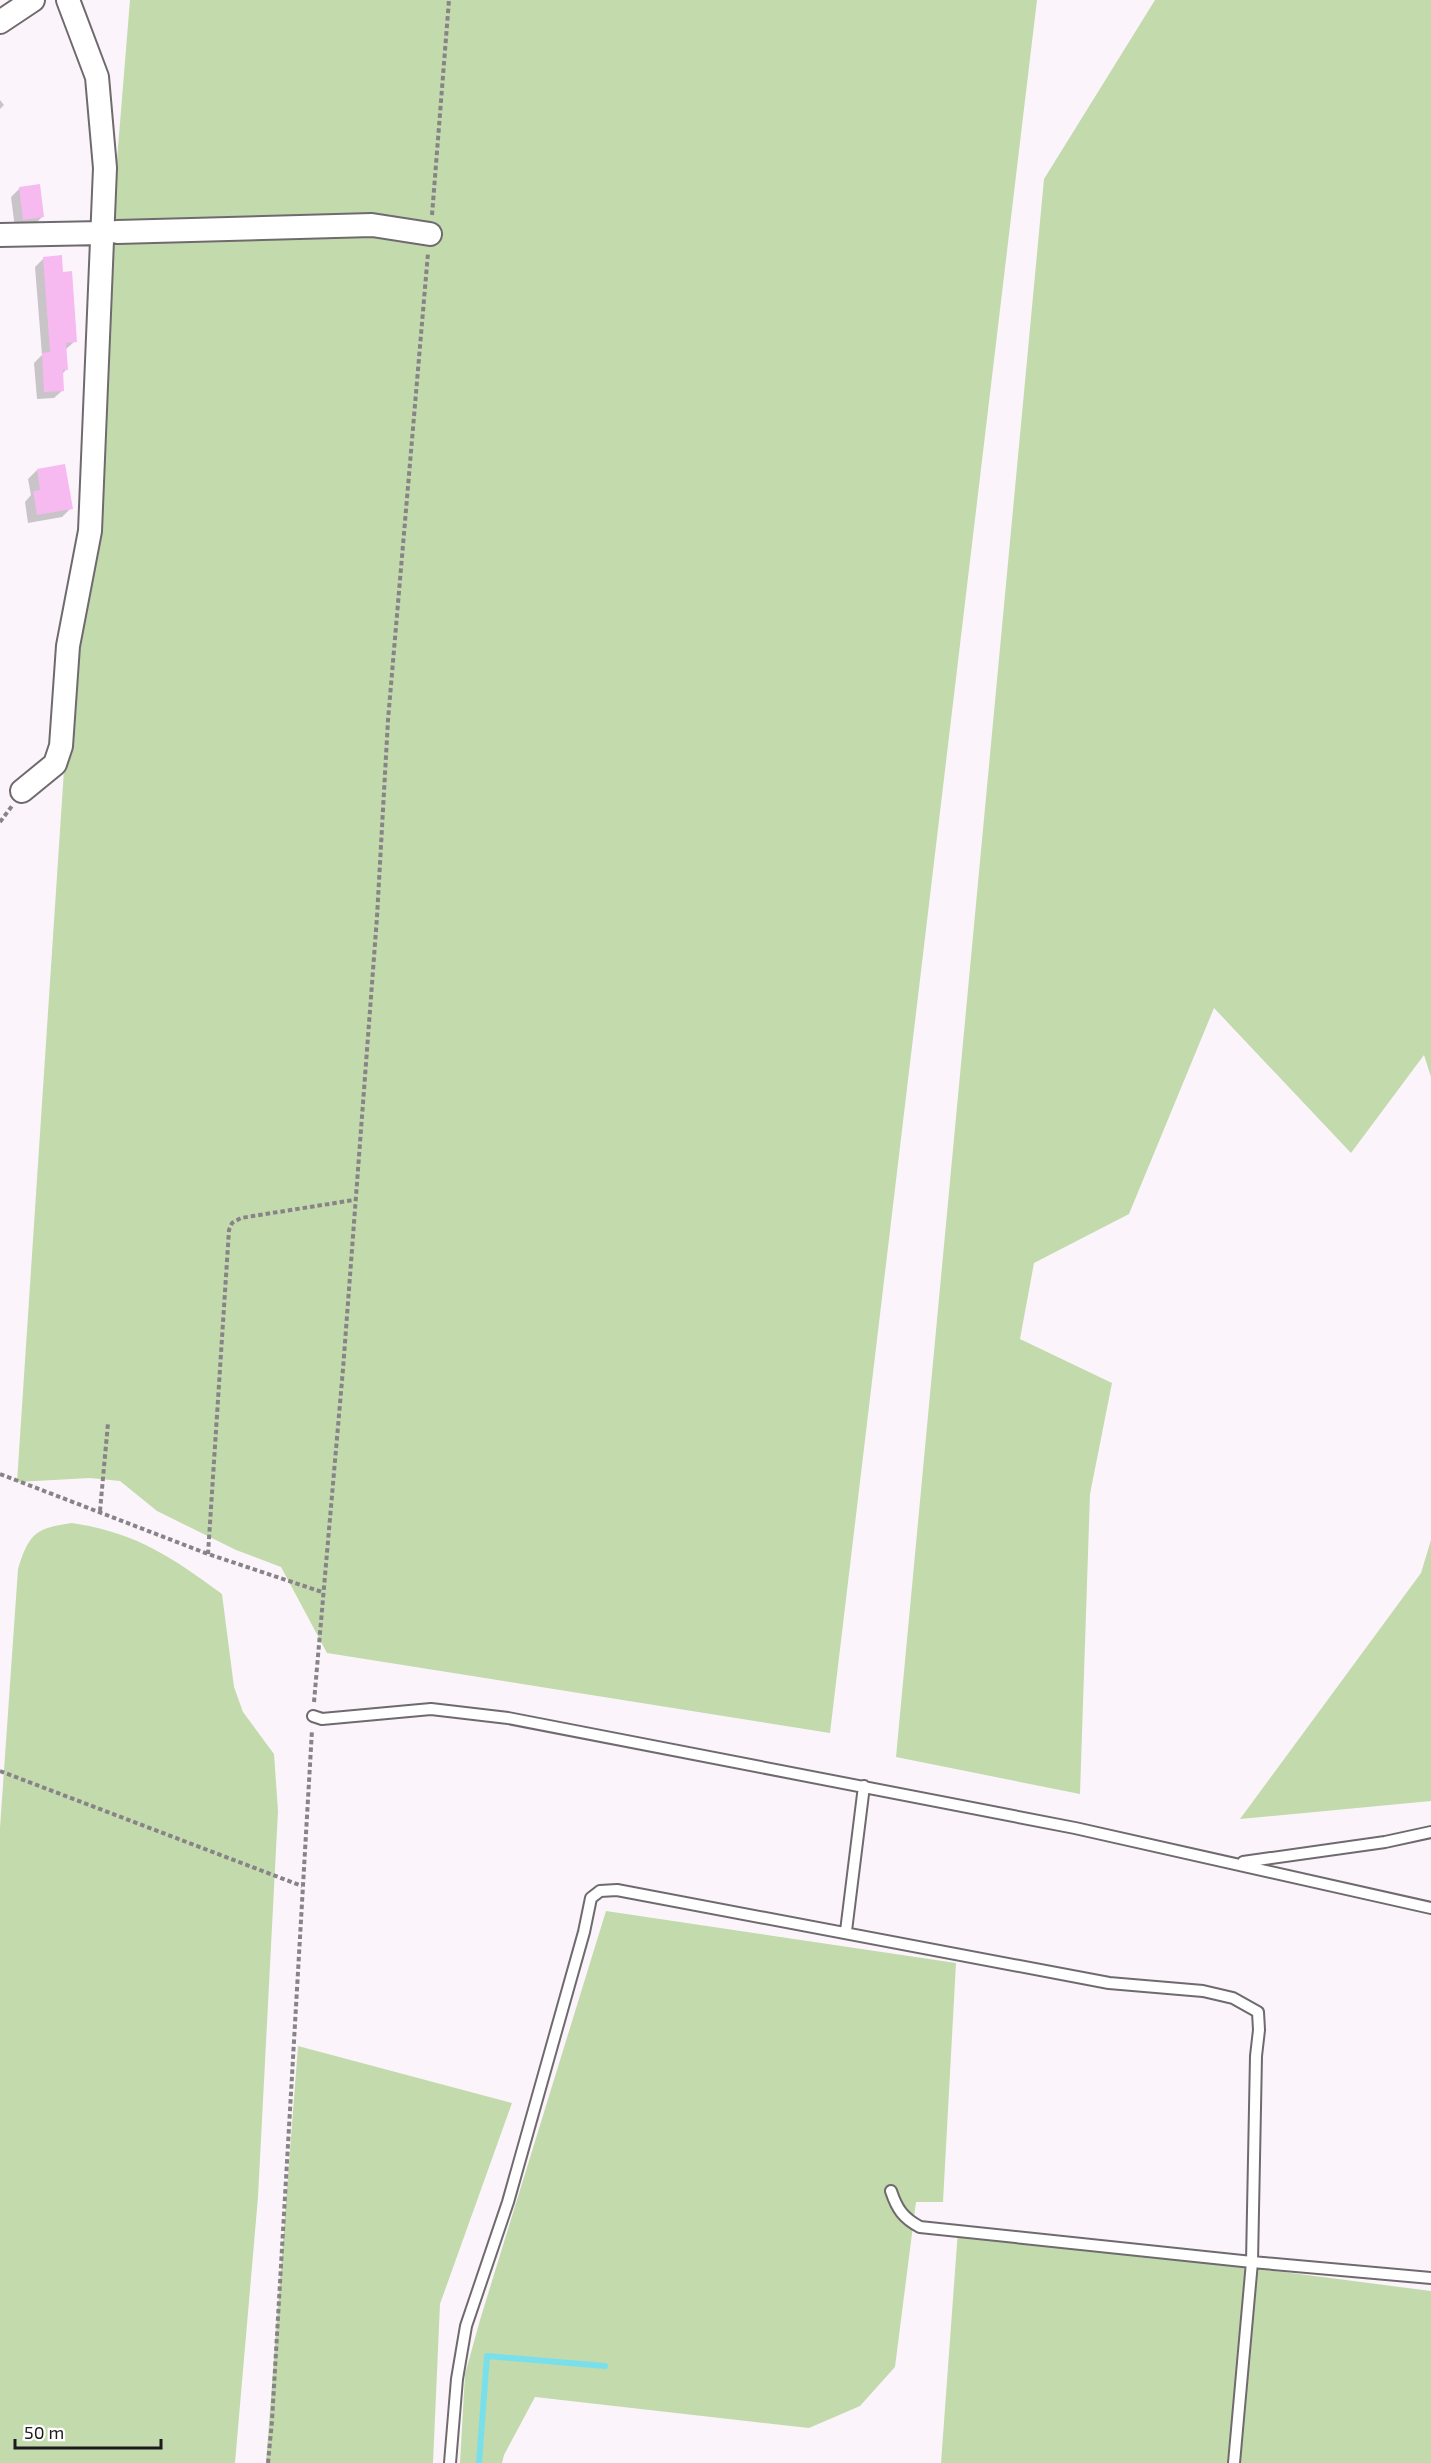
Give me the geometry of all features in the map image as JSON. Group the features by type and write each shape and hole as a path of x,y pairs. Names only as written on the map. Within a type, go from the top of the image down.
{"street":[{"path":"0,22 33,0"},
{"path":"22,791 55,764 61,746 68,646 90,531 109,232 97,77 68,0"},
{"path":"0,235 372,225 430,234"}],"lane":[{"path":"313,1716 322,1719 431,1709 508,1718 1075,1828 1431,1908"},
{"path":"846,1931 864,1786"},
{"path":"1237,1863 1385,1842 1431,1832"},
{"path":"450,2463 457,2379 466,2326 508,2202 584,1932 591,1898 600,1891 618,1890 846,1931 1109,1983 1203,1991 1233,1998 1258,2012 1252,2262 1234,2463"},
{"path":"891,2191 896,2208 906,2220 920,2227 1252,2262 1431,2278"}],"path":[{"path":"268,2463 322,1592 343,1369 377,917 388,720 448,0"},
{"path":"208,1554 232,1223 235,1220 253,1216 354,1200"},
{"path":"100,1510 108,1423"},
{"path":"0,1474 100,1510 208,1554 322,1592"},
{"path":"0,1771 302,1886"}],"green space":[{"path":"130,0 1037,0 830,1733 327,1653 281,1567 236,1550 157,1511 120,1481 90,1478 17,1482 70,679"},
{"path":"1155,0 1431,0 1431,1077 1424,1055 1351,1153 1214,1008 1129,1214 1034,1263 1020,1339 1112,1383 1090,1494 1080,1794 896,1757 1044,179"},
{"path":"72,1523 116,1533 152,1548 186,1568 222,1594 234,1687 243,1712 274,1754 278,1811 258,2197 235,2463 0,2463 0,1828 18,1569 30,1540 35,1535 50,1527"},
{"path":"1431,1540 1431,1801 1240,1819 1421,1573"},
{"path":"606,1911 956,1963 943,2202 916,2202 895,2367 860,2406 809,2428 535,2397 502,2463 460,2463 465,2374"},
{"path":"298,2046 512,2103 440,2304 433,2463 266,2463"},
{"path":"958,2230 1431,2291 1431,2463 941,2463"}],"building":[{"path":"40,184 44,217 23,220 19,187"},
{"path":"62,255 63,272 72,271 77,342 66,343 68,370 63,370 64,391 44,392 42,353 50,352 43,257"},
{"path":"65,464 73,509 37,515 33,491 40,490 37,469"}],"waterway":[{"path":"479,2463 487,2356 605,2366"}]}
